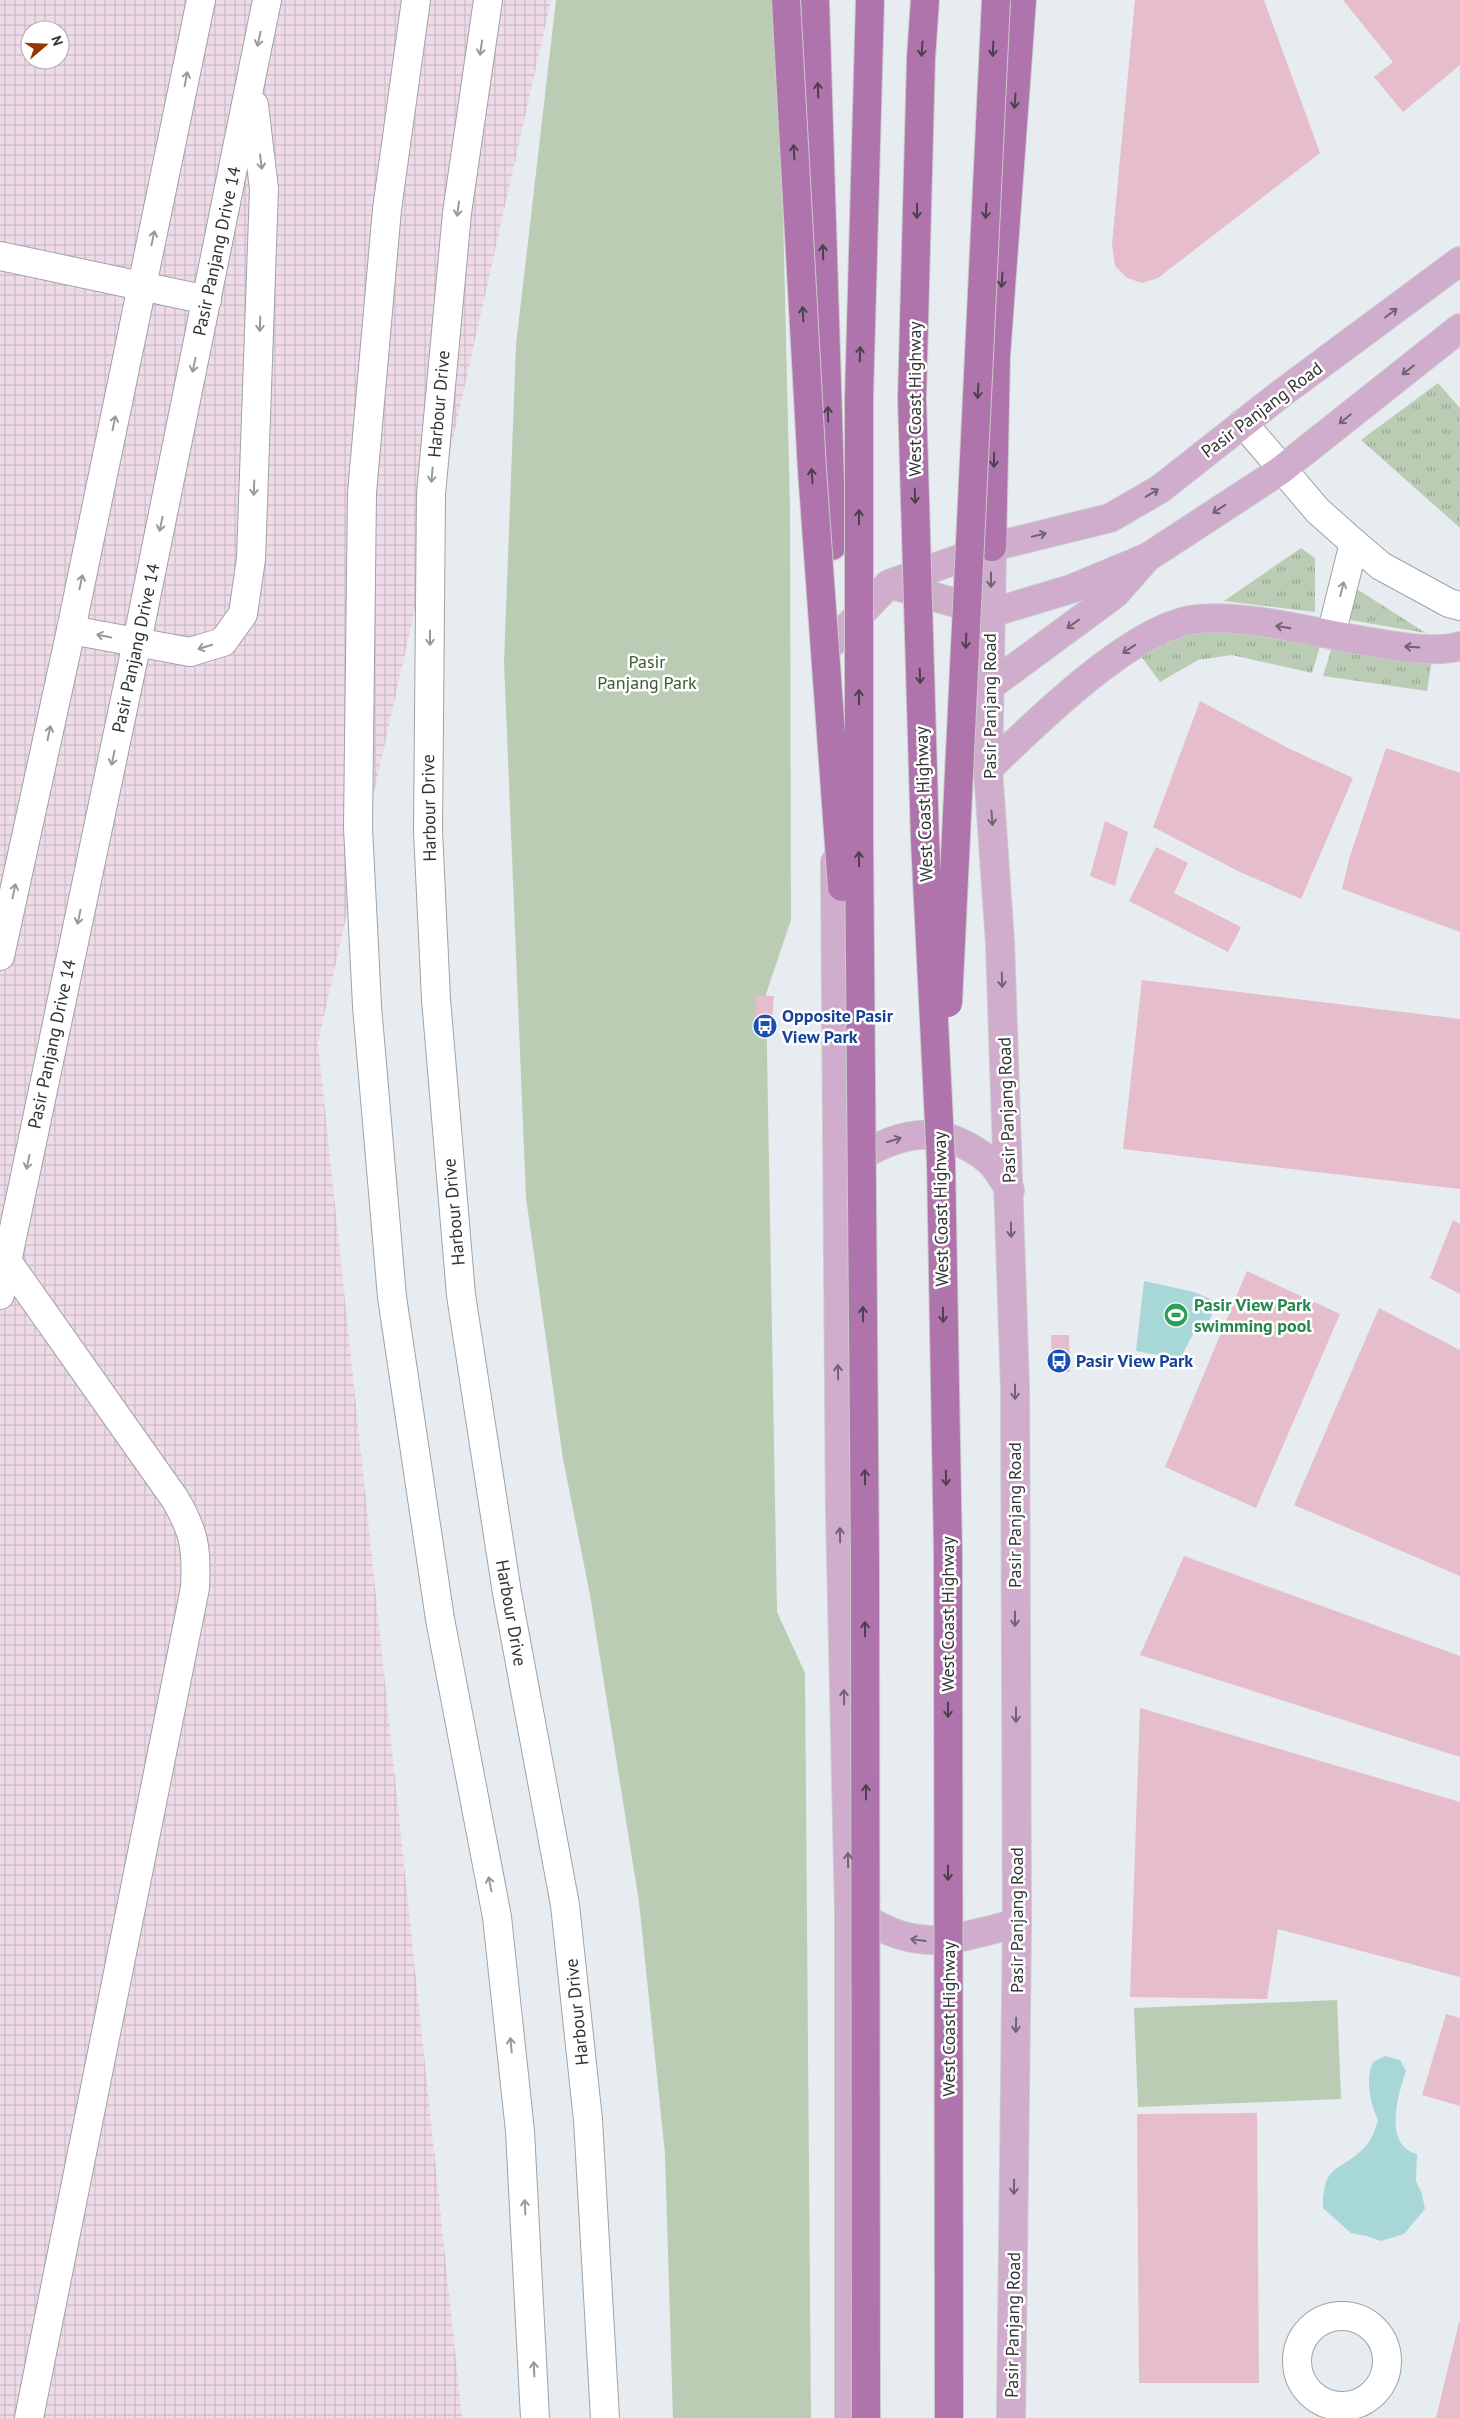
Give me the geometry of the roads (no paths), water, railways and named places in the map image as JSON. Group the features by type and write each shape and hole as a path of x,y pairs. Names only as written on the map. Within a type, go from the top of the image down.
{"highway":[{"path":"786,0 812,470 862,1153"},
{"path":"815,0 832,539"},
{"path":"866,2418 866,1561 862,1153 859,398 870,0"},
{"name":"West Coast Highway","path":"926,0 921,58 912,399 925,840 940,1162 948,1554 949,2418"},
{"path":"940,1162 996,0"},
{"path":"992,547 996,356 1022,0"}],"main road":[{"name":"Pasir Panjang Road","path":"833,642 889,584 992,547 1110,518 1160,489 1243,423 1460,262"},
{"name":"Pasir Panjang Road","path":"832,539 889,584 991,613 1071,589 1148,557 1282,470 1460,328"},
{"path":"832,539 840,1510 849,1908 849,2418"},
{"name":"Pasir Panjang Road","path":"992,547 988,769 1000,943 1010,1190 1015,1387 1017,1923 1011,2418"},
{"path":"990,686 1114,594 1148,557"},
{"path":"988,769 1042,716 1122,654 1157,631 1196,619 1226,618 1388,646 1450,649 1460,646"},
{"path":"836,1170 891,1140 918,1134 955,1140 988,1160 1010,1190"},
{"path":"849,1908 874,1926 910,1939 933,1942 964,1937 1017,1923"}],"street":[{"path":"0,956 71,630 201,0"},
{"name":"Pasir Panjang Drive 14","path":"0,1295 137,642 267,0"},
{"path":"416,0 387,209 362,493 358,817 360,867 367,1006 392,1297 440,1619 499,1937 520,2131 535,2418"},
{"name":"Harbour Drive","path":"488,0 457,213 431,494 428,831 430,880 436,999 461,1295 507,1593 567,1924 588,2120 605,2418"},
{"path":"71,630 190,652 223,642 243,614 251,559 264,188 251,79"},
{"path":"0,256 207,300"},
{"path":"1243,423 1318,511 1381,566 1449,603 1460,606"},
{"path":"1331,635 1354,543"},
{"path":"7,1261 176,1499 188,1521 197,1557 195,1588 29,2418"}],"water":[{"name":"Pasir View Park swimming pool","path":"1144,1281 1194,1292 1218,1302 1206,1327 1194,1332 1180,1359 1136,1351"},
{"path":"1385,2056 1400,2060 1406,2071 1397,2105 1396,2130 1400,2141 1406,2149 1417,2154 1416,2181 1422,2194 1425,2209 1404,2234 1381,2241 1351,2233 1323,2208 1326,2183 1329,2176 1334,2170 1364,2148 1374,2131 1378,2120 1371,2098 1369,2076 1373,2062"}],"place":[{"name":"Opposite Pasir View Park","path":"765,1026"},
{"name":"Pasir View Park swimming pool","path":"1176,1315"},
{"name":"Pasir View Park","path":"1059,1361"}],"park label":[{"name":"Pasir Panjang Park","path":"647,672"}]}
